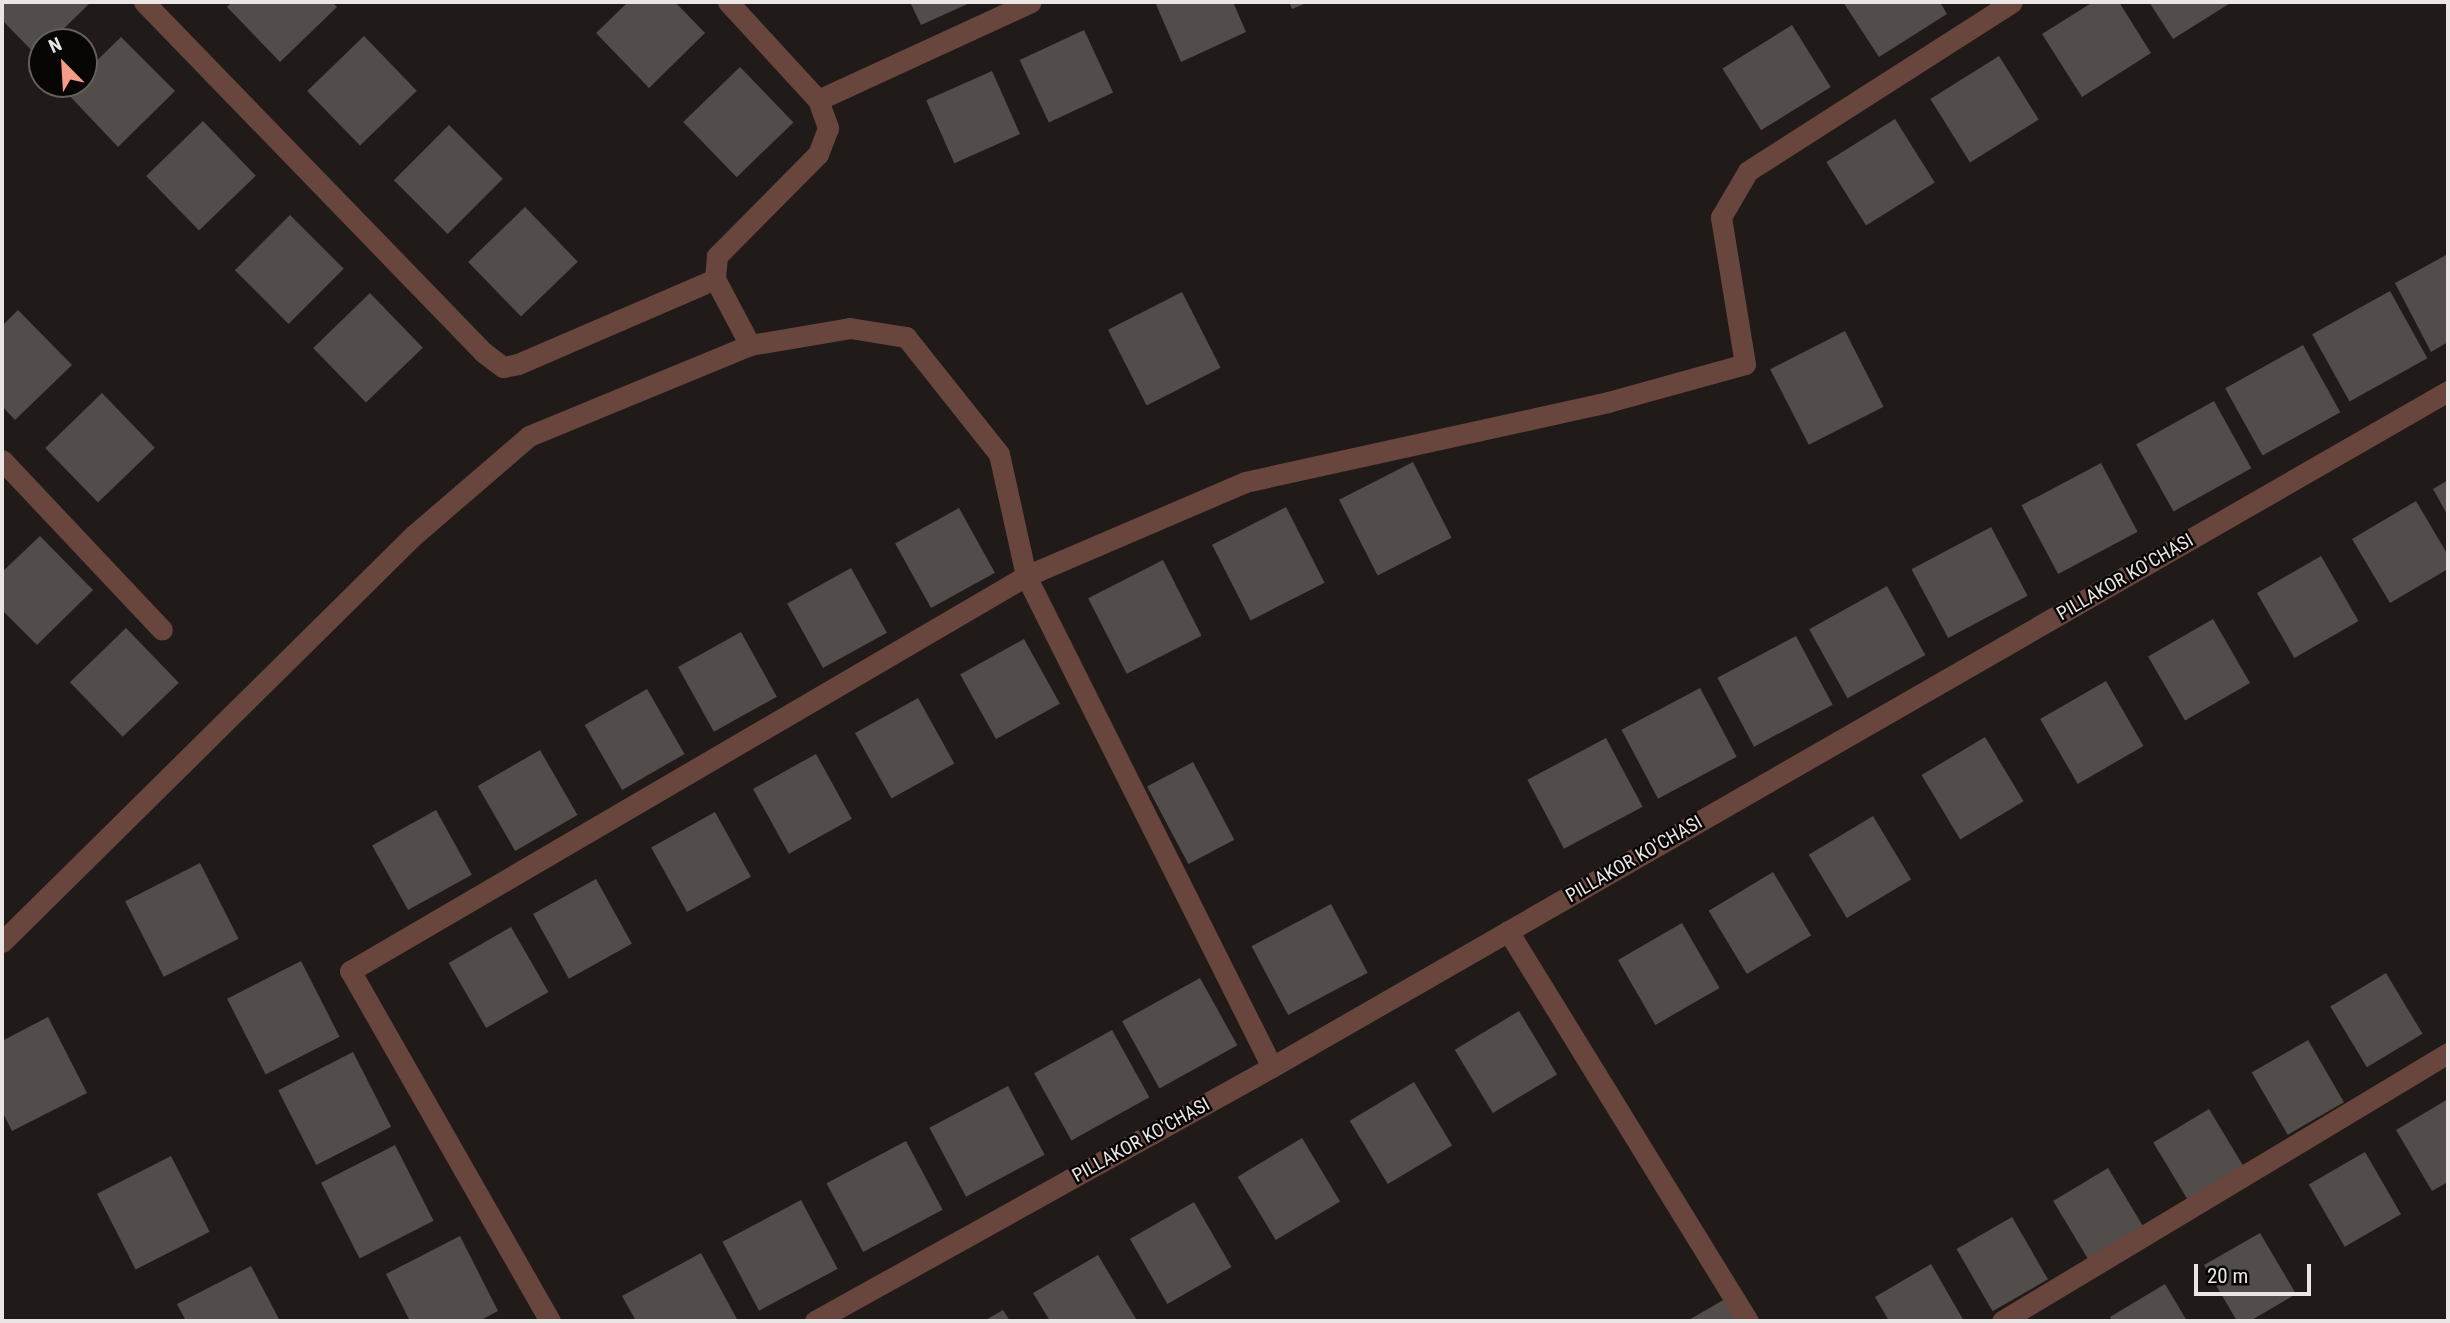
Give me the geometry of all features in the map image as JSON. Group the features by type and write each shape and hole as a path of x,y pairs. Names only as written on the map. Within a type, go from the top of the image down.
{"street":[{"path":"144,2 483,352 503,367 715,279"},
{"path":"728,2 818,100 828,137 818,154 717,256 715,279 751,345"},
{"path":"818,100 1031,2"},
{"path":"550,1321 350,971 1026,576 1245,482 1608,402 1745,364 1721,217 1748,171 2012,2"},
{"path":"2,942 414,534 529,436 751,345 850,328 906,337 999,454 1026,576 1272,1067"},
{"name":"PILLAKOR KO'CHASI","path":"815,1321 1272,1067 2448,391"},
{"path":"2,460 162,630"},
{"path":"1508,931 1748,1321"},
{"path":"2002,1321 2448,1052"}],"building":[{"path":"2,2 91,2 64,28 28,28 28,47 2,20"},
{"path":"232,2 332,2 337,7 280,62 227,7"},
{"path":"628,2 675,2 705,33 649,88 596,33"},
{"path":"910,2 972,2 921,25"},
{"path":"1155,2 1233,2 1246,32 1181,62"},
{"path":"1289,2 1309,2 1292,9"},
{"path":"1843,2 1940,2 1947,14 1879,57"},
{"path":"2093,2 2119,2 2151,53 2082,97 2042,34"},
{"path":"2149,2 2232,2 2173,39"},
{"path":"1792,25 1831,87 1761,130 1722,68"},
{"path":"1084,30 1113,93 1049,123 1020,60"},
{"path":"364,36 417,91 360,146 307,91"},
{"path":"121,37 175,91 118,147 72,98 98,98 98,59"},
{"path":"1999,56 2039,120 1970,163 1930,99"},
{"path":"740,67 793,122 737,177 683,122"},
{"path":"992,71 1020,134 954,163 926,100"},
{"path":"1895,119 1935,183 1866,226 1826,162"},
{"path":"203,121 256,176 199,231 146,176"},
{"path":"449,125 503,179 448,234 394,180"},
{"path":"525,207 578,262 521,317 468,262"},
{"path":"290,215 344,269 289,324 235,270"},
{"path":"2448,254 2448,342 2431,352 2395,283"},
{"path":"2390,291 2427,358 2349,401 2312,334"},
{"path":"1182,292 1221,368 1147,405 1108,330"},
{"path":"370,293 423,348 366,403 313,348"},
{"path":"18,310 72,365 15,420 2,406 2,326"},
{"path":"1845,331 1884,407 1809,445 1770,369"},
{"path":"2303,345 2340,412 2262,455 2225,388"},
{"path":"102,393 155,448 98,503 45,448"},
{"path":"2214,401 2251,468 2173,511 2136,444"},
{"path":"1413,462 1452,538 1378,575 1339,500"},
{"path":"2101,463 2138,532 2058,574 2022,505"},
{"path":"2448,480 2448,516 2433,489"},
{"path":"2416,501 2448,555 2448,569 2390,603 2352,539"},
{"path":"1286,507 1325,583 1251,620 1212,545"},
{"path":"959,508 995,573 931,608 895,543"},
{"path":"1991,527 2028,596 1948,638 1912,569"},
{"path":"40,536 93,590 37,645 2,610 2,572"},
{"path":"2321,556 2358,621 2294,658 2257,593"},
{"path":"1163,560 1202,636 1127,674 1088,598"},
{"path":"851,568 887,633 823,668 787,603"},
{"path":"1887,586 1925,655 1847,698 1809,629"},
{"path":"2213,619 2250,683 2185,721 2148,657"},
{"path":"126,628 179,683 123,737 70,682"},
{"path":"741,632 777,697 714,732 678,667"},
{"path":"1796,636 1833,705 1754,747 1717,678"},
{"path":"1024,639 1060,704 996,739 960,674"},
{"path":"2106,681 2144,746 2078,784 2040,719"},
{"path":"1700,688 1737,757 1658,799 1621,730"},
{"path":"647,689 684,754 622,790 585,725"},
{"path":"918,698 954,764 891,799 855,733"},
{"path":"1985,737 2024,801 1960,839 1922,775"},
{"path":"1606,738 1643,807 1564,849 1527,780"},
{"path":"540,750 578,815 515,851 478,786"},
{"path":"816,754 852,819 789,854 753,789"},
{"path":"1193,762 1234,840 1188,864 1147,786"},
{"path":"436,810 472,875 408,910 372,845"},
{"path":"715,812 751,877 687,912 651,847"},
{"path":"1873,816 1911,879 1847,918 1809,855"},
{"path":"200,863 239,939 164,977 125,901"},
{"path":"1773,872 1811,935 1747,974 1709,911"},
{"path":"596,879 632,944 569,979 533,914"},
{"path":"1331,904 1368,973 1288,1015 1252,946"},
{"path":"1682,923 1720,988 1655,1025 1618,960"},
{"path":"511,927 548,992 486,1028 449,963"},
{"path":"301,961 340,1037 266,1074 227,999"},
{"path":"2386,973 2423,1034 2367,1067 2330,1006"},
{"path":"1200,978 1237,1045 1159,1088 1122,1021"},
{"path":"1519,1011 1557,1074 1493,1113 1455,1050"},
{"path":"48,1017 87,1093 12,1131 2,1111 2,1041"},
{"path":"1112,1030 1149,1097 1071,1140 1034,1073"},
{"path":"2308,1040 2344,1102 2288,1135 2252,1072"},
{"path":"353,1052 391,1127 316,1165 278,1090"},
{"path":"1414,1082 1452,1145 1388,1184 1350,1121"},
{"path":"1008,1086 1045,1155 966,1197 929,1128"},
{"path":"2448,1099 2448,1182 2432,1191 2396,1130"},
{"path":"2209,1109 2246,1170 2190,1203 2153,1142"},
{"path":"1302,1138 1340,1201 1276,1240 1238,1177"},
{"path":"906,1141 943,1210 863,1252 827,1183"},
{"path":"395,1145 434,1221 360,1258 321,1183"},
{"path":"2365,1152 2401,1214 2345,1247 2309,1184"},
{"path":"171,1156 210,1232 136,1269 97,1194"},
{"path":"2108,1168 2145,1229 2090,1262 2053,1201"},
{"path":"801,1200 838,1269 759,1311 722,1242"},
{"path":"1194,1202 1232,1267 1167,1304 1130,1239"},
{"path":"2012,1217 2048,1279 1993,1311 1957,1249"},
{"path":"2260,1233 2296,1294 2250,1321 2237,1321 2204,1265"},
{"path":"460,1236 498,1311 479,1321 410,1321 386,1274"},
{"path":"701,1253 738,1321 636,1321 622,1296"},
{"path":"1098,1255 1136,1319 1050,1321 1033,1293"},
{"path":"1931,1264 1964,1321 1889,1321 1875,1297"},
{"path":"251,1266 280,1321 186,1321 177,1304"},
{"path":"2165,1284 2187,1321 2112,1321 2110,1317"},
{"path":"1725,1299 1738,1321 1687,1321"},
{"path":"1003,1310 1010,1321 984,1321"}]}
